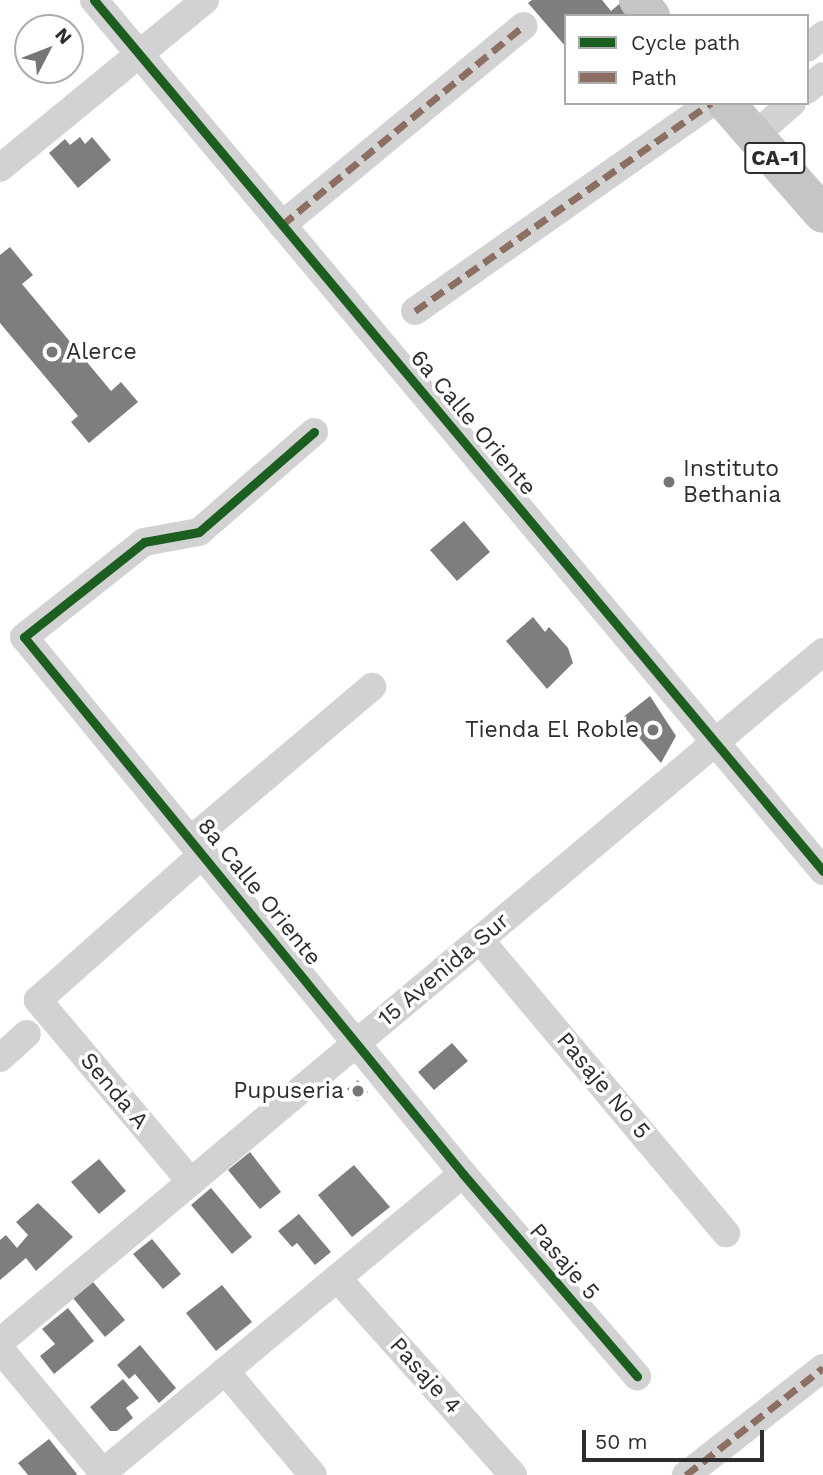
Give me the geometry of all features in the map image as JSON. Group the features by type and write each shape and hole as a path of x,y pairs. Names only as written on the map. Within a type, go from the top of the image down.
{"main road":[{"path":"638,0 649,14"},
{"name":"CA-1","path":"734,111 823,214"}],"street":[{"name":"6a Calle Oriente","path":"94,0 823,871"},
{"path":"0,168 205,0"},
{"path":"282,225 523,26"},
{"path":"809,46 823,34"},
{"path":"809,88 823,76"},
{"path":"415,311 734,111 778,105"},
{"name":"8a Calle Oriente","path":"314,432 199,532 144,542 24,637 198,846 355,1044 463,1174"},
{"name":"15 Avenida Sur","path":"0,1342 823,652"},
{"path":"198,846 372,687"},
{"name":"Senda A","path":"191,1182 38,1000 198,846"},
{"name":"Pasaje No 5","path":"480,940 726,1233"},
{"path":"0,1058 27,1034"},
{"path":"0,1349 103,1474 463,1174"},
{"name":"Pasaje 5","path":"463,1174 637,1376"},
{"name":"Pasaje 4","path":"337,1278 513,1475"},
{"path":"686,1475 823,1368"},
{"path":"225,1371 313,1475"}],"building":[{"path":"532,0 602,0 611,11 624,0 638,14 564,14 564,45 528,3"},
{"path":"80,137 85,144 92,137 111,160 78,188 49,153 65,139 70,145"},
{"name":"Alerce","path":"10,247 33,275 22,284 111,391 121,382 138,402 89,443 71,422 78,416 0,323 0,255"},
{"path":"464,521 490,552 457,581 430,550"},
{"path":"533,617 545,632 549,627 568,648 573,663 547,689 506,641"},
{"name":"Tienda El Roble","path":"650,696 676,736 661,763 622,718"},
{"path":"452,1043 468,1061 434,1090 418,1072"},
{"name":"Pupuseria","path":"358,1080 368,1092 357,1101 347,1089"},
{"path":"250,1152 281,1192 260,1209 228,1170"},
{"path":"99,1159 126,1191 99,1214 71,1182"},
{"path":"354,1165 390,1207 352,1237 318,1195"},
{"path":"211,1188 252,1237 232,1254 191,1205"},
{"path":"38,1203 73,1237 36,1271 26,1258 0,1280 0,1240 6,1235 17,1248 28,1235 16,1222"},
{"path":"299,1214 331,1252 315,1265 297,1243 292,1247 278,1231"},
{"path":"152,1239 181,1274 163,1289 133,1254"},
{"path":"93,1282 125,1320 105,1337 73,1298"},
{"path":"222,1285 252,1322 216,1351 186,1313"},
{"path":"68,1308 94,1341 54,1374 40,1356 55,1344 42,1329"},
{"path":"140,1345 176,1388 159,1403 135,1374 129,1379 117,1365"},
{"path":"123,1379 139,1398 126,1408 133,1418 117,1431 110,1431 90,1407"},
{"path":"49,1439 76,1475 28,1475 18,1463"}],"marked path":[{"path":"282,225 523,26"},
{"path":"415,311 708,105"},
{"path":"686,1475 823,1368"}],"cycle path":[{"path":"94,0 823,871"},
{"path":"314,432 199,532 144,542 24,637 463,1174 637,1376"}],"place":[{"name":"Alerce","path":"52,352"},
{"name":"Instituto Bethania","path":"669,482"},
{"name":"Tienda El Roble","path":"653,730"},
{"name":"Pupuseria","path":"358,1091"}]}
